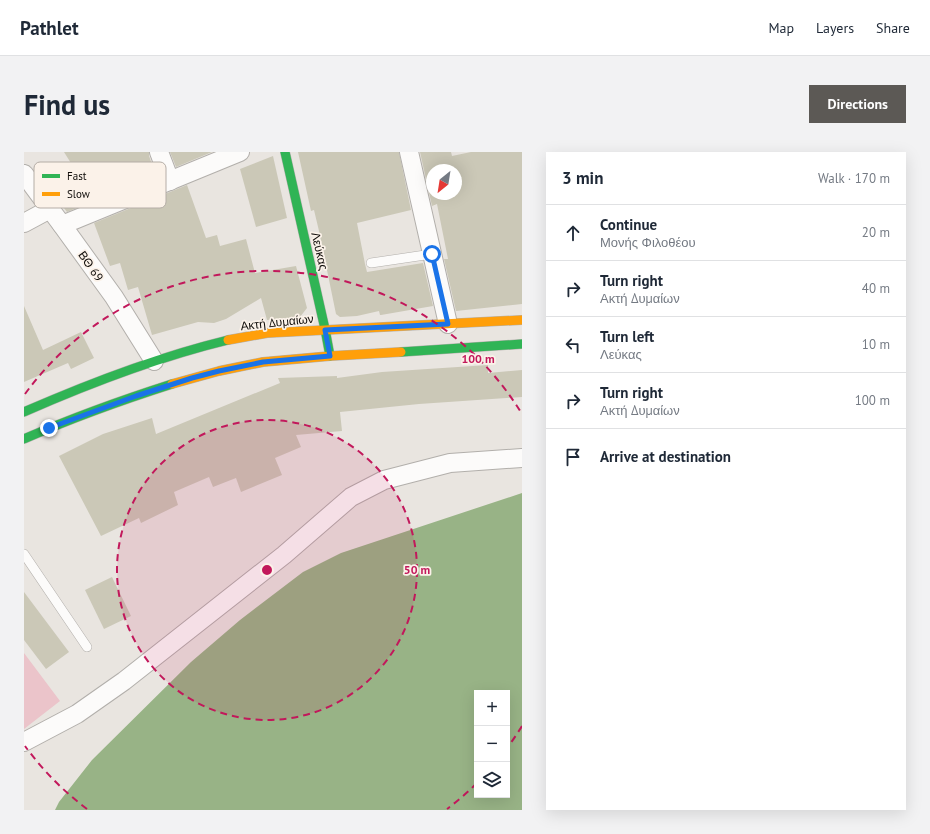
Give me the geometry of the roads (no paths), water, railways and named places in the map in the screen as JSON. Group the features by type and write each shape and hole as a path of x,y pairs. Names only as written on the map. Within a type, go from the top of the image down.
{"main road":[{"name":"Λεύκας","path":"285,152 330,356"},
{"name":"Ακτή Δυμαίων","path":"24,412 75,390 154,361 242,337 267,333 522,320"},
{"path":"24,439 49,428 136,396 192,378 263,362 330,356 522,344"}],"street":[{"path":"159,152 163,162"},
{"path":"166,183 240,152"},
{"path":"409,152 448,324"},
{"path":"166,170 170,181"},
{"name":"ΒΘ 69","path":"24,174 34,187"},
{"path":"62,225 104,208"},
{"path":"24,223 50,209"},
{"name":"ΒΘ 69","path":"50,209 114,297 154,361"},
{"path":"24,742 77,714 124,681 284,555 351,497 384,480 450,463 522,458"}],"lane":[{"path":"372,263 432,254"},
{"path":"24,554 87,648"}]}
